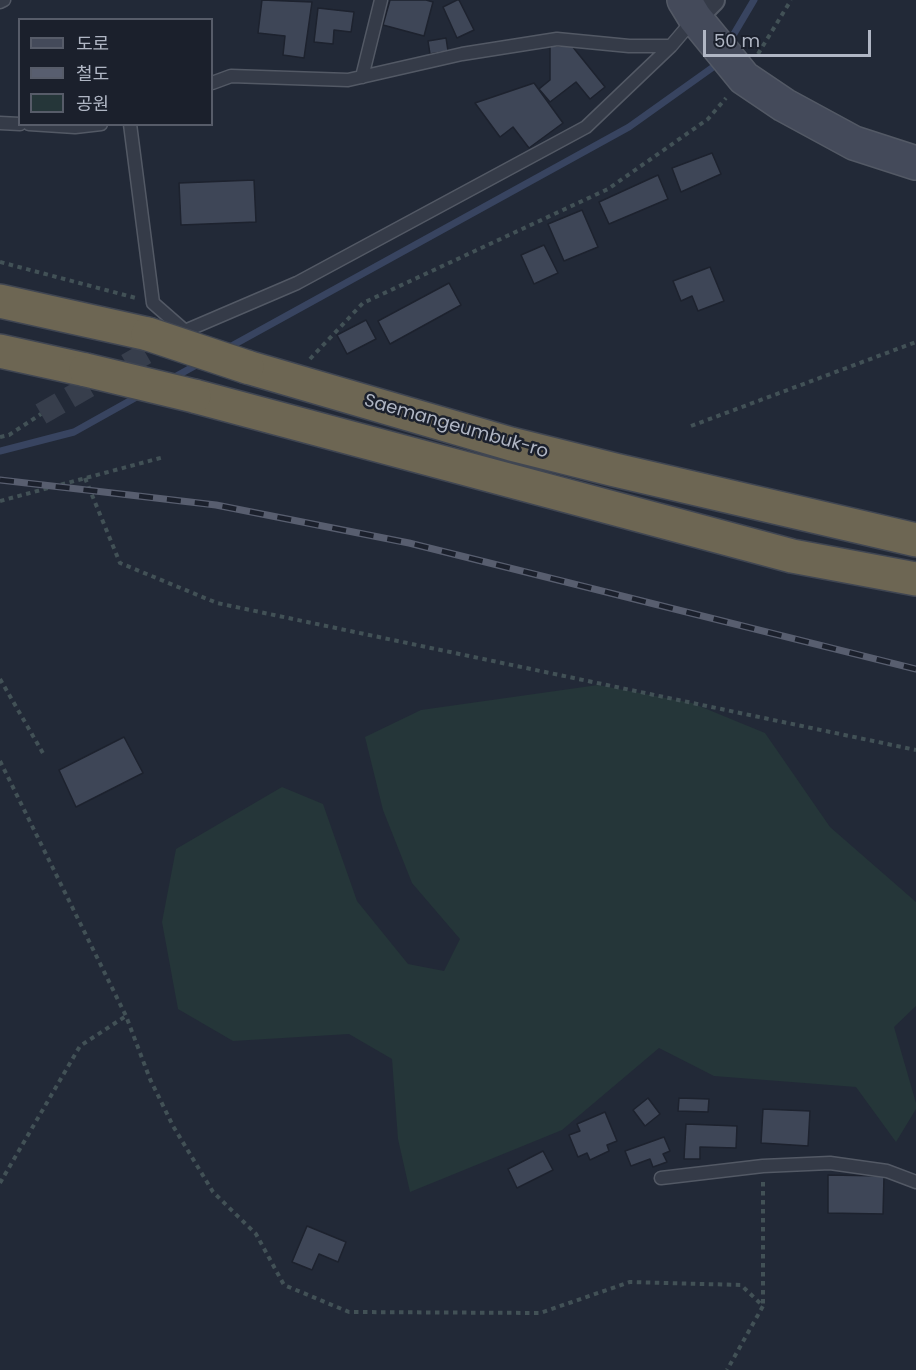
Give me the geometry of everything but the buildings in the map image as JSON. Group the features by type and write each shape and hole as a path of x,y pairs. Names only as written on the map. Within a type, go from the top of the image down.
{"highway":[{"name":"Saemangeumbuk-ro","path":"0,301 151,319 247,367 523,447 916,540"},
{"name":"Saemangeumbuk-ro","path":"0,351 194,396 792,556 916,579"}],"street":[{"path":"697,6 744,78 784,105 854,143 916,163"}],"lane":[{"path":"0,2 4,0"},
{"path":"362,77 381,0"},
{"path":"130,126 151,319 185,331 297,283 586,127 671,46 697,6"},
{"path":"213,83 231,76 348,80 462,54 557,39 629,46 671,46"},
{"path":"0,123 18,124"},
{"path":"60,126 83,126"},
{"path":"661,1178 763,1166 830,1163 887,1171 916,1182"}],"path":[{"path":"304,366 363,303 608,189 708,119 744,78 791,0"},
{"path":"0,262 151,319"},
{"path":"691,426 916,342"},
{"path":"0,437 9,435 41,414"},
{"path":"0,501 164,457"},
{"path":"85,478 120,563 217,603 916,750"},
{"path":"0,679 44,755"},
{"path":"0,761 126,1016 150,1079 173,1126 213,1192 256,1234 284,1285 349,1312 540,1313 630,1282 741,1285 763,1306"},
{"path":"0,1183 80,1046 126,1016"},
{"path":"727,1370 763,1306 763,1166"}],"green space":[{"path":"598,685 692,703 765,733 830,827 916,902 916,1006 894,1027 916,1109 896,1142 856,1087 714,1076 659,1048 562,1130 410,1192 398,1139 392,1059 349,1034 233,1041 178,1009 162,922 176,849 282,787 323,804 357,901 408,964 444,971 460,939 412,883 383,810 365,737 421,710"}],"waterway":[{"path":"728,44 754,0"},
{"path":"226,349 629,127 718,62"},
{"path":"171,379 200,363"},
{"path":"0,451 74,432 142,394"}],"tunnel":[{"path":"41,414 176,336"}],"railway":[{"path":"0,480 216,505 409,543 916,669"}]}
